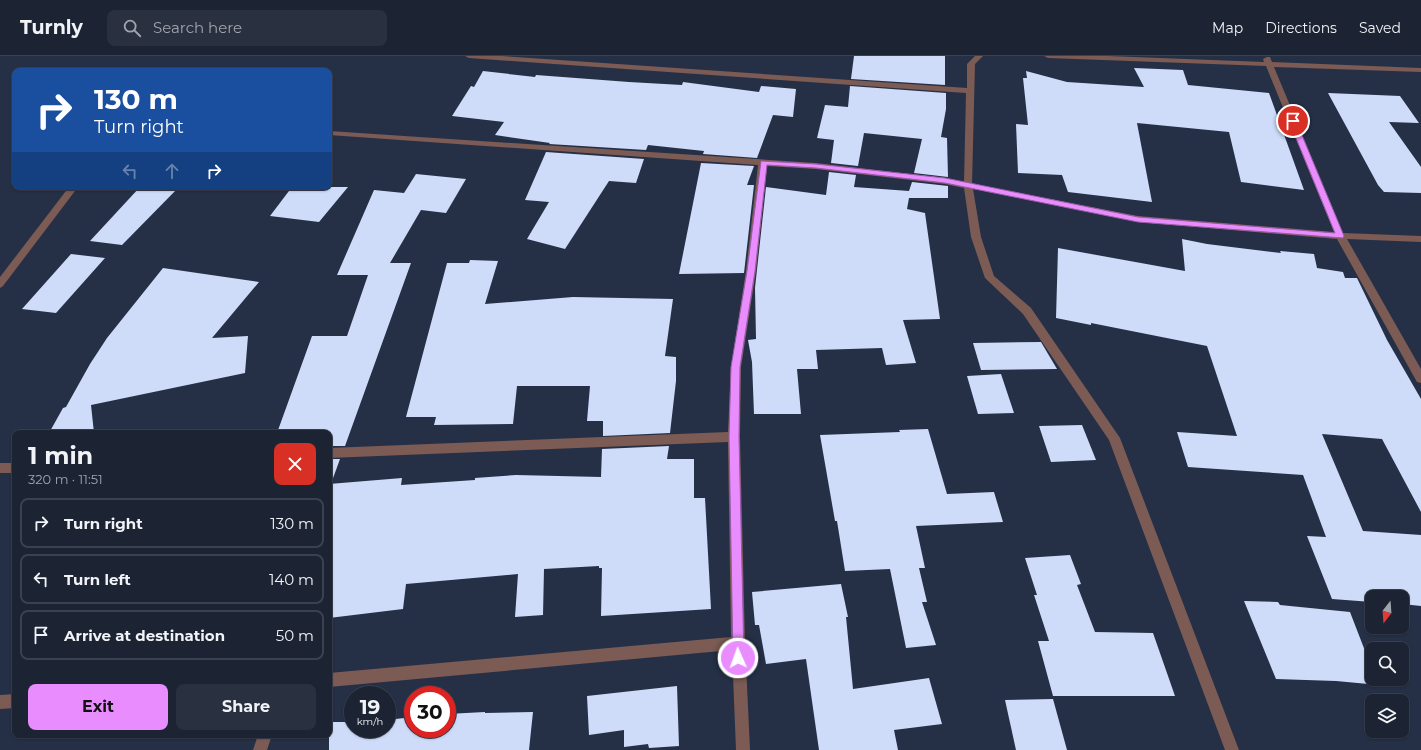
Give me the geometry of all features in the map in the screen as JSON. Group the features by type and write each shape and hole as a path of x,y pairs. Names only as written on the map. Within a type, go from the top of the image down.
{"street":[{"path":"469,56 605,67 970,91"},
{"path":"605,67 610,56"},
{"path":"979,56 970,64 968,185 976,237 990,278 1026,311 1046,336 1114,438 1232,750"},
{"path":"1048,56 1267,60 1421,70"},
{"path":"1267,60 1340,236 1421,379"},
{"path":"332,133 637,156 816,166 968,185 1138,219 1340,236 1421,239"},
{"path":"743,750 738,643 734,437 736,367 751,271 763,163"},
{"path":"0,284 72,190"},
{"path":"332,453 734,437"},
{"path":"0,468 12,468"},
{"path":"332,680 738,643"},
{"path":"0,702 12,701"},
{"path":"260,750 264,738"}],"building":[{"path":"854,56 945,56 945,85 851,79"},
{"path":"1134,68 1183,70 1188,85 1269,93 1304,190 1241,182 1229,132 1137,123 1152,202 1068,192 1062,175 1018,173 1016,124 1028,125 1023,78 1027,78 1026,71 1067,82 1144,87"},
{"path":"483,71 535,77 536,75 682,85 683,82 759,92 761,86 796,89 793,117 773,115 757,158 703,154 704,151 648,145 646,150 549,144 550,143 495,135 504,122 452,116 471,86 474,87"},
{"path":"850,86 946,93 946,109 941,137 947,138 948,177 914,173 922,139 864,133 858,166 831,163 834,140 817,138 825,105 848,107"},
{"path":"1328,93 1400,96 1419,123 1389,122 1421,167 1421,193 1384,192 1378,185"},
{"path":"546,152 644,159 636,183 609,181 565,249 527,239 549,202 525,200"},
{"path":"701,163 754,166 747,185 754,185 744,273 679,274"},
{"path":"829,172 856,175 854,187 909,191 912,182 948,186 948,198 909,198 907,209 925,213 940,319 903,320 916,363 886,365 882,348 816,350 818,369 797,369 801,414 754,414 752,362 748,340 756,339 755,288 766,187 826,195"},
{"path":"416,174 466,179 446,213 421,210 390,263 411,263 345,446 332,446 332,430 278,430 312,336 347,336 368,275 337,275 374,190 404,193"},
{"path":"332,187 348,187 319,222 270,216 290,190 332,190"},
{"path":"137,190 176,190 122,245 90,241"},
{"path":"1182,239 1207,244 1281,253 1280,251 1314,254 1317,268 1343,272 1345,278 1357,278 1387,340 1421,399 1421,512 1382,439 1322,434 1363,531 1421,535 1421,606 1409,605 1409,590 1365,590 1365,601 1332,599 1307,536 1326,537 1303,475 1188,467 1177,432 1237,436 1207,346 1091,323 1091,325 1056,318 1058,248 1185,271"},
{"path":"71,254 105,258 56,313 22,309"},
{"path":"470,260 498,261 485,304 573,297 673,299 665,356 676,357 676,381 670,433 603,436 603,421 587,421 590,386 517,386 513,424 434,425 436,417 406,417 447,263 469,263"},
{"path":"163,268 259,282 212,338 248,336 245,373 91,405 94,430 51,430 107,338"},
{"path":"1041,342 1057,369 981,370 973,343"},
{"path":"1001,374 1014,413 978,414 967,376"},
{"path":"1082,425 1096,460 1051,462 1039,426"},
{"path":"928,429 947,494 994,492 1003,522 916,526 925,568 919,568 927,602 922,602 936,645 906,648 890,569 845,571 820,435 900,432 899,430"},
{"path":"669,446 667,459 694,459 694,498 705,498 711,609 601,616 602,568 599,568 599,566 544,569 543,615 515,617 518,574 406,584 403,609 332,618 332,484 402,478 401,485 475,480 475,478 516,475 601,477 602,449"},
{"path":"332,459 340,459 332,481"},
{"path":"1070,555 1081,584 1077,585 1095,632 1153,633 1175,696 1053,696 1038,641 1049,641 1034,595 1037,595 1025,558"},
{"path":"841,584 848,617 846,617 853,689 929,678 942,724 894,730 898,750 819,750 806,659 766,664 759,625 755,625 752,592"},
{"path":"1244,601 1278,602 1280,605 1350,612 1365,651 1365,684 1276,679"},
{"path":"677,686 679,746 649,748 648,744 624,747 624,730 589,735 587,696"},
{"path":"1053,699 1067,750 1016,750 1005,700"},
{"path":"533,712 529,750 329,750 329,738 332,738 332,722 344,722 344,738 396,738 396,719 404,718 404,738 456,738 456,714"}],"route":[{"path":"738,658 734,437 736,367 751,271 763,163 816,166 945,181 1138,219 1340,236 1293,121"}]}
